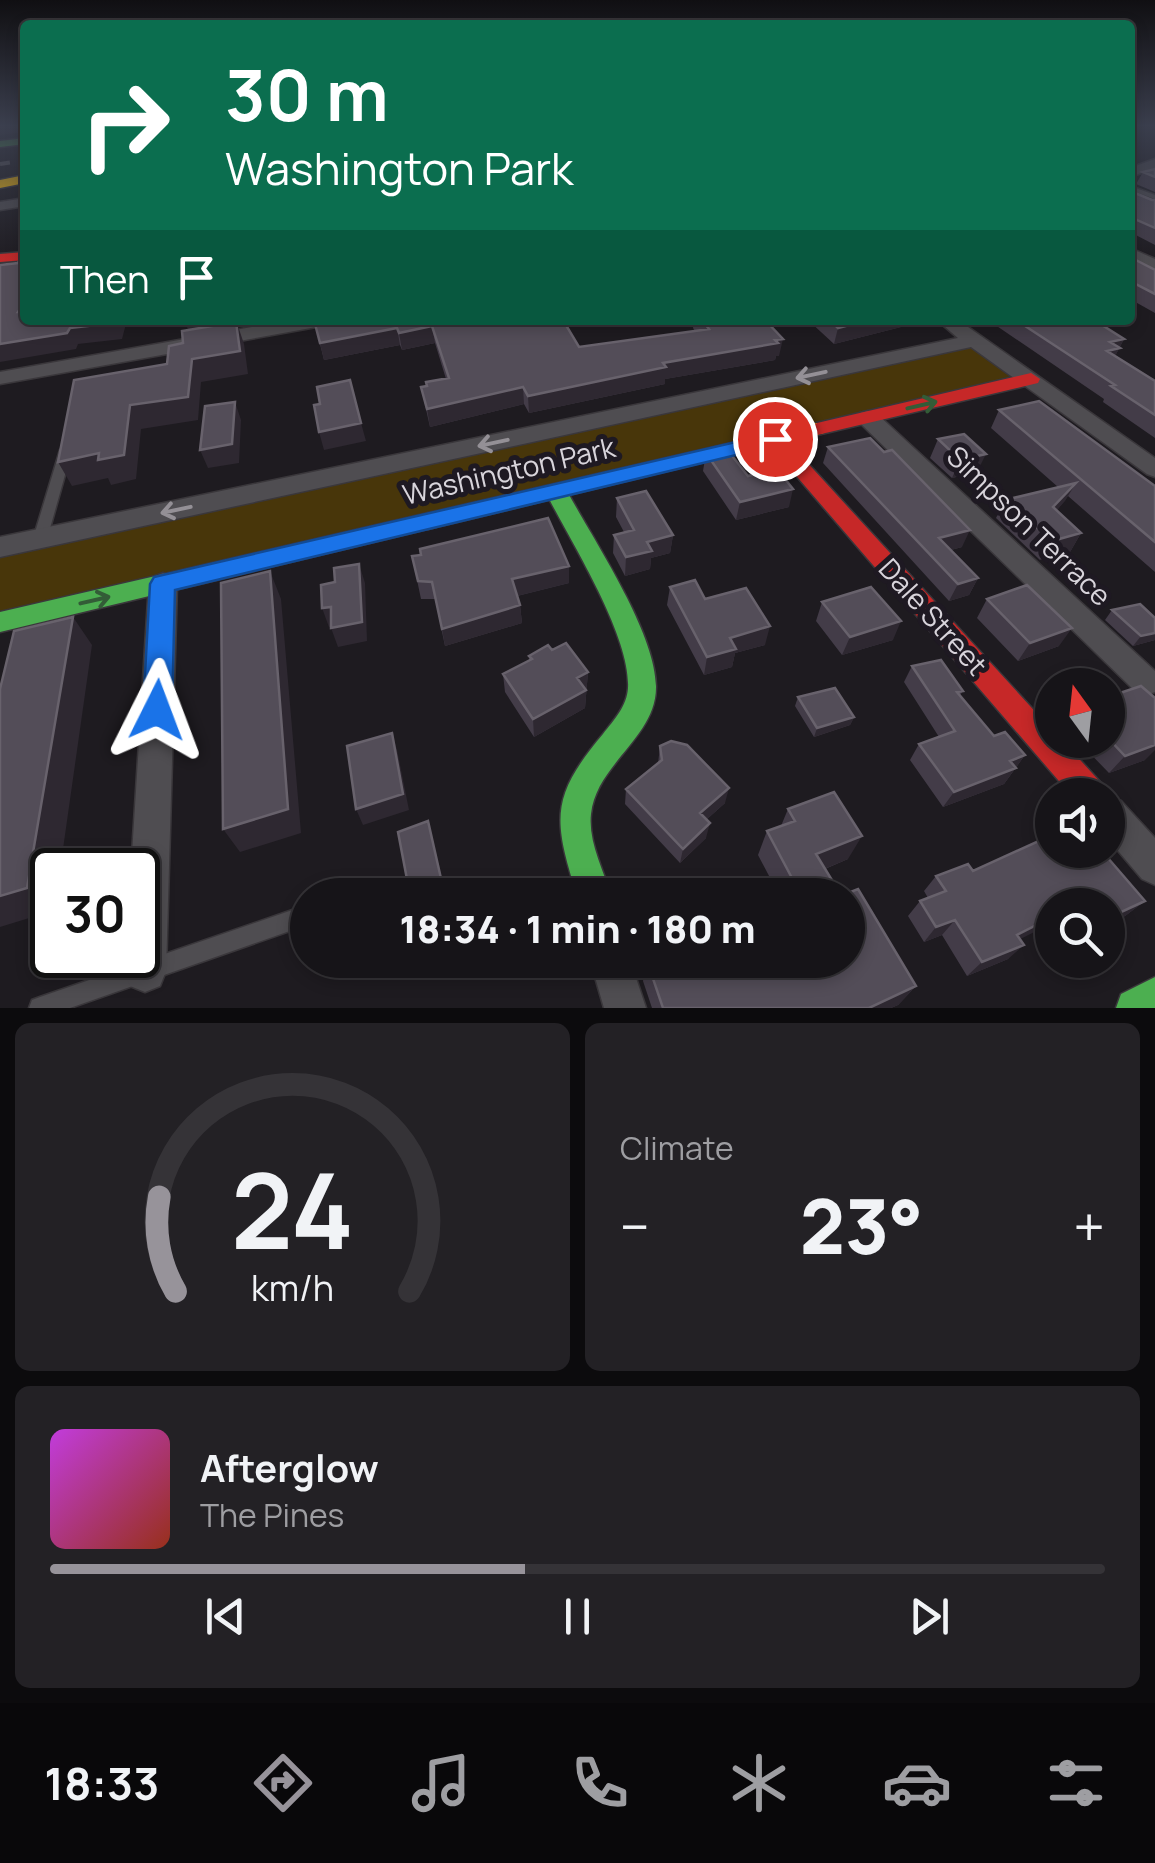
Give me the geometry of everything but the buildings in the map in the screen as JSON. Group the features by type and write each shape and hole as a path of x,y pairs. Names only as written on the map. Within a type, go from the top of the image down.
{"main road":[{"name":"Washington Park","path":"0,622 1031,379"},
{"name":"Dale Street","path":"775,439 1077,778"},
{"path":"556,491 640,670 642,690 637,707 588,770 578,790 574,818 590,878"},
{"path":"1135,1008 1155,996"}],"street":[{"path":"0,378 163,356 300,325"},
{"path":"953,325 1155,468"},
{"name":"Washington Park","path":"0,547 975,340"},
{"name":"Simpson Terrace","path":"868,418 1146,682"},
{"path":"151,848 163,584"},
{"path":"1125,832 1155,866"},
{"path":"616,978 625,1008"}],"lane":[{"path":"40,539 71,432"},
{"path":"160,966 290,921"},
{"path":"40,1008 125,978"}],"shaded area":[{"path":"975,340 1031,379 0,622 0,547"}],"traffic: fast":[{"path":"556,491 621,616 642,687 632,719 587,778 579,795 575,823 589,878"},
{"path":"0,622 428,521"},
{"path":"1135,1008 1155,996"}],"traffic: slow":[{"path":"0,184 20,180"},
{"path":"428,521 817,429"}],"traffic: jam":[{"path":"0,258 20,256"},
{"path":"817,429 1031,379"},
{"path":"775,439 1076,778"}],"route":[{"path":"157,710 163,584 775,439"}]}
